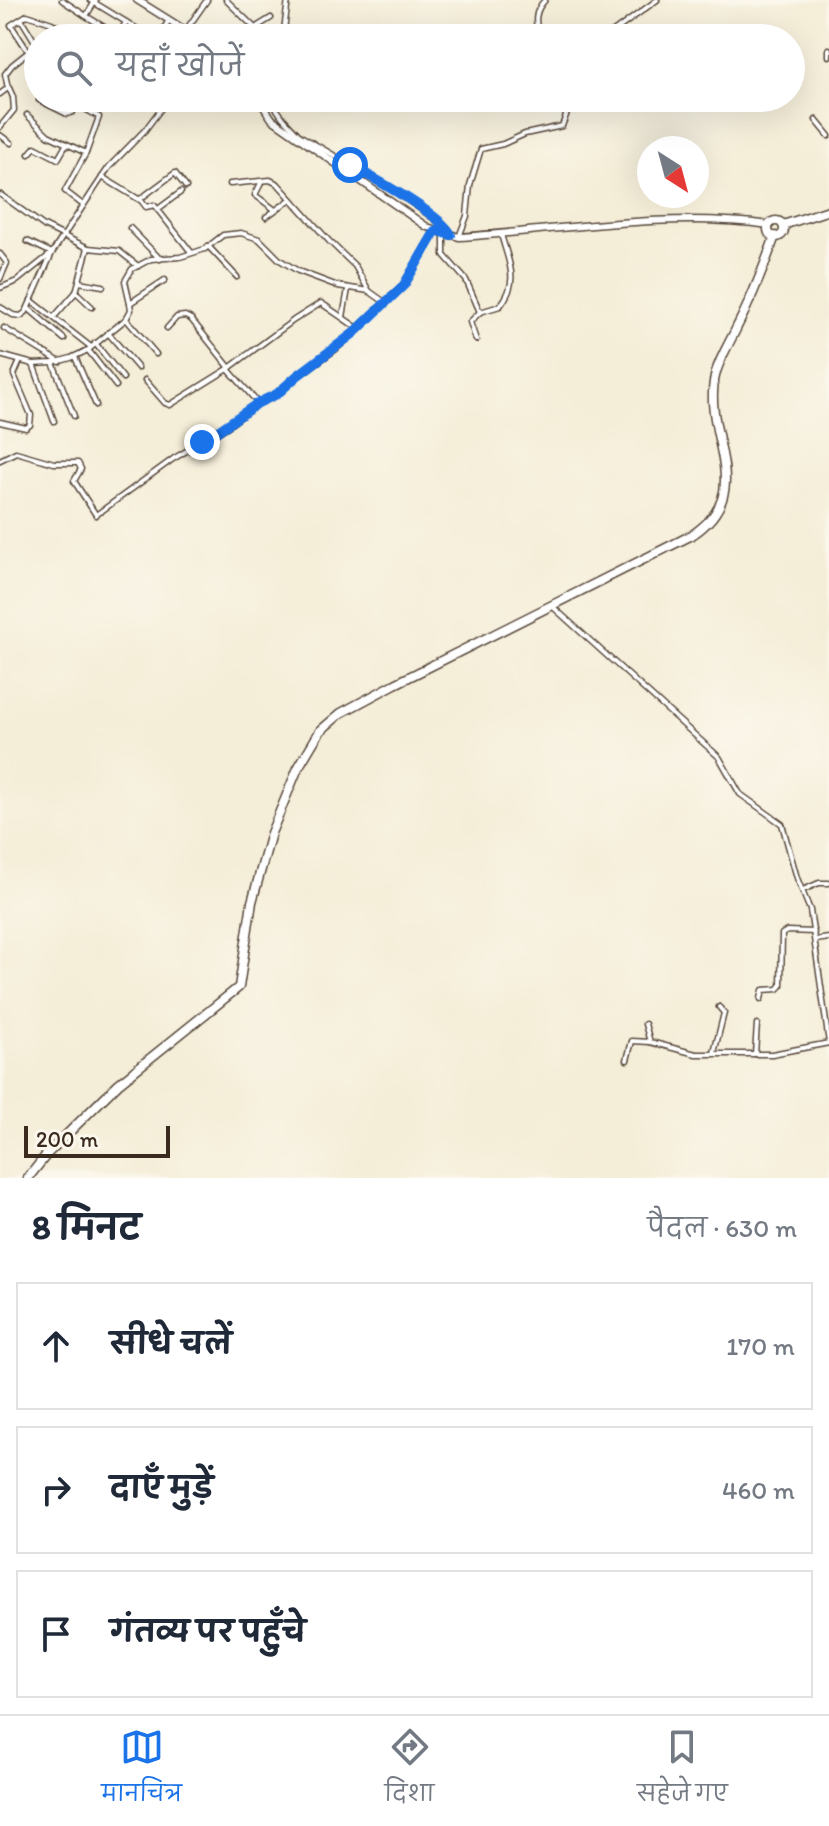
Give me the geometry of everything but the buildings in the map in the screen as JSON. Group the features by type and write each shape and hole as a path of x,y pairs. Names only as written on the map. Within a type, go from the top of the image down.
{"highway":[{"path":"783,225 829,210"},
{"path":"777,221 783,225 782,234 775,236 769,232 770,225 777,221"},
{"path":"28,1178 47,1154 118,1084 239,987 252,902 271,833 298,768 320,731 353,706 692,535 718,513 725,488 715,420 714,383 721,358 749,301 775,236"}],"main road":[{"path":"137,0 174,24"},
{"path":"267,112 272,119 427,227 448,233 501,234 669,218 770,225"}],"street":[{"path":"62,0 99,24"},
{"path":"194,24 207,0"},
{"path":"226,0 251,24"},
{"path":"285,24 288,0"},
{"path":"536,24 539,8 545,0"},
{"path":"624,24 657,0"},
{"path":"86,16 93,1 130,24"},
{"path":"24,45 11,25 27,15 51,24"},
{"path":"261,24 271,18"},
{"path":"21,19 24,24"},
{"path":"166,24 169,20"},
{"path":"829,49 829,56"},
{"path":"0,127 14,110 5,74 24,55"},
{"path":"0,94 8,88"},
{"path":"83,205 65,191 86,153 99,117 90,112"},
{"path":"0,307 21,316 28,308 62,236 116,158 158,112"},
{"path":"279,112 299,135 404,197 446,227 448,233 443,253 466,280 480,312"},
{"path":"0,460 16,452 54,463 80,464 81,469 74,481 96,515 258,403 277,394 336,349 404,285 448,233 467,216 470,185 479,151 519,136 562,126 566,112"},
{"path":"27,115 40,130 86,153"},
{"path":"816,120 829,136"},
{"path":"0,135 11,143"},
{"path":"29,154 35,147 56,162 66,145"},
{"path":"140,200 175,173 186,187"},
{"path":"102,177 140,200 145,207 154,204 191,252"},
{"path":"262,182 255,195 274,209"},
{"path":"230,184 276,182 355,266 369,291 386,303"},
{"path":"158,209 181,192"},
{"path":"0,196 62,236 88,248 119,251 138,266"},
{"path":"266,217 291,199"},
{"path":"130,228 160,259"},
{"path":"0,355 33,364 60,362 75,357 130,314 125,281 132,269 160,259 180,257 208,246 223,235 249,234 298,271 348,288 369,291"},
{"path":"476,340 470,322 480,312 500,306 512,284 513,275 501,234"},
{"path":"27,241 52,253"},
{"path":"208,246 237,277"},
{"path":"54,317 76,292 88,248"},
{"path":"0,288 17,281 52,253"},
{"path":"0,254 7,263 0,279"},
{"path":"130,303 165,280"},
{"path":"79,282 103,286"},
{"path":"343,317 348,288"},
{"path":"76,292 92,307"},
{"path":"31,300 91,347 123,378"},
{"path":"145,380 170,405 229,368 318,303 359,329"},
{"path":"28,308 64,339"},
{"path":"167,328 177,317 191,319 258,403"},
{"path":"126,319 156,354"},
{"path":"4,328 60,362"},
{"path":"108,333 138,368"},
{"path":"91,347 116,386"},
{"path":"75,357 96,405"},
{"path":"0,422 26,428 30,425 31,415 14,375 20,361"},
{"path":"53,363 74,416"},
{"path":"33,364 54,421"},
{"path":"551,605 715,753 740,794 782,824 814,932 829,1043 772,1054 755,1054 679,1052 650,1042 632,1041 627,1060"},
{"path":"803,890 819,883 829,883"},
{"path":"761,999 763,990 781,986 782,934 787,931 814,932"},
{"path":"815,940 829,938"},
{"path":"714,1053 724,1013 719,1007"},
{"path":"645,1024 650,1042"},
{"path":"755,1054 757,1024"}],"route":[{"path":"202,442 258,403 277,394 336,349 404,285 436,230 451,235 450,230 404,197 350,165"}]}
